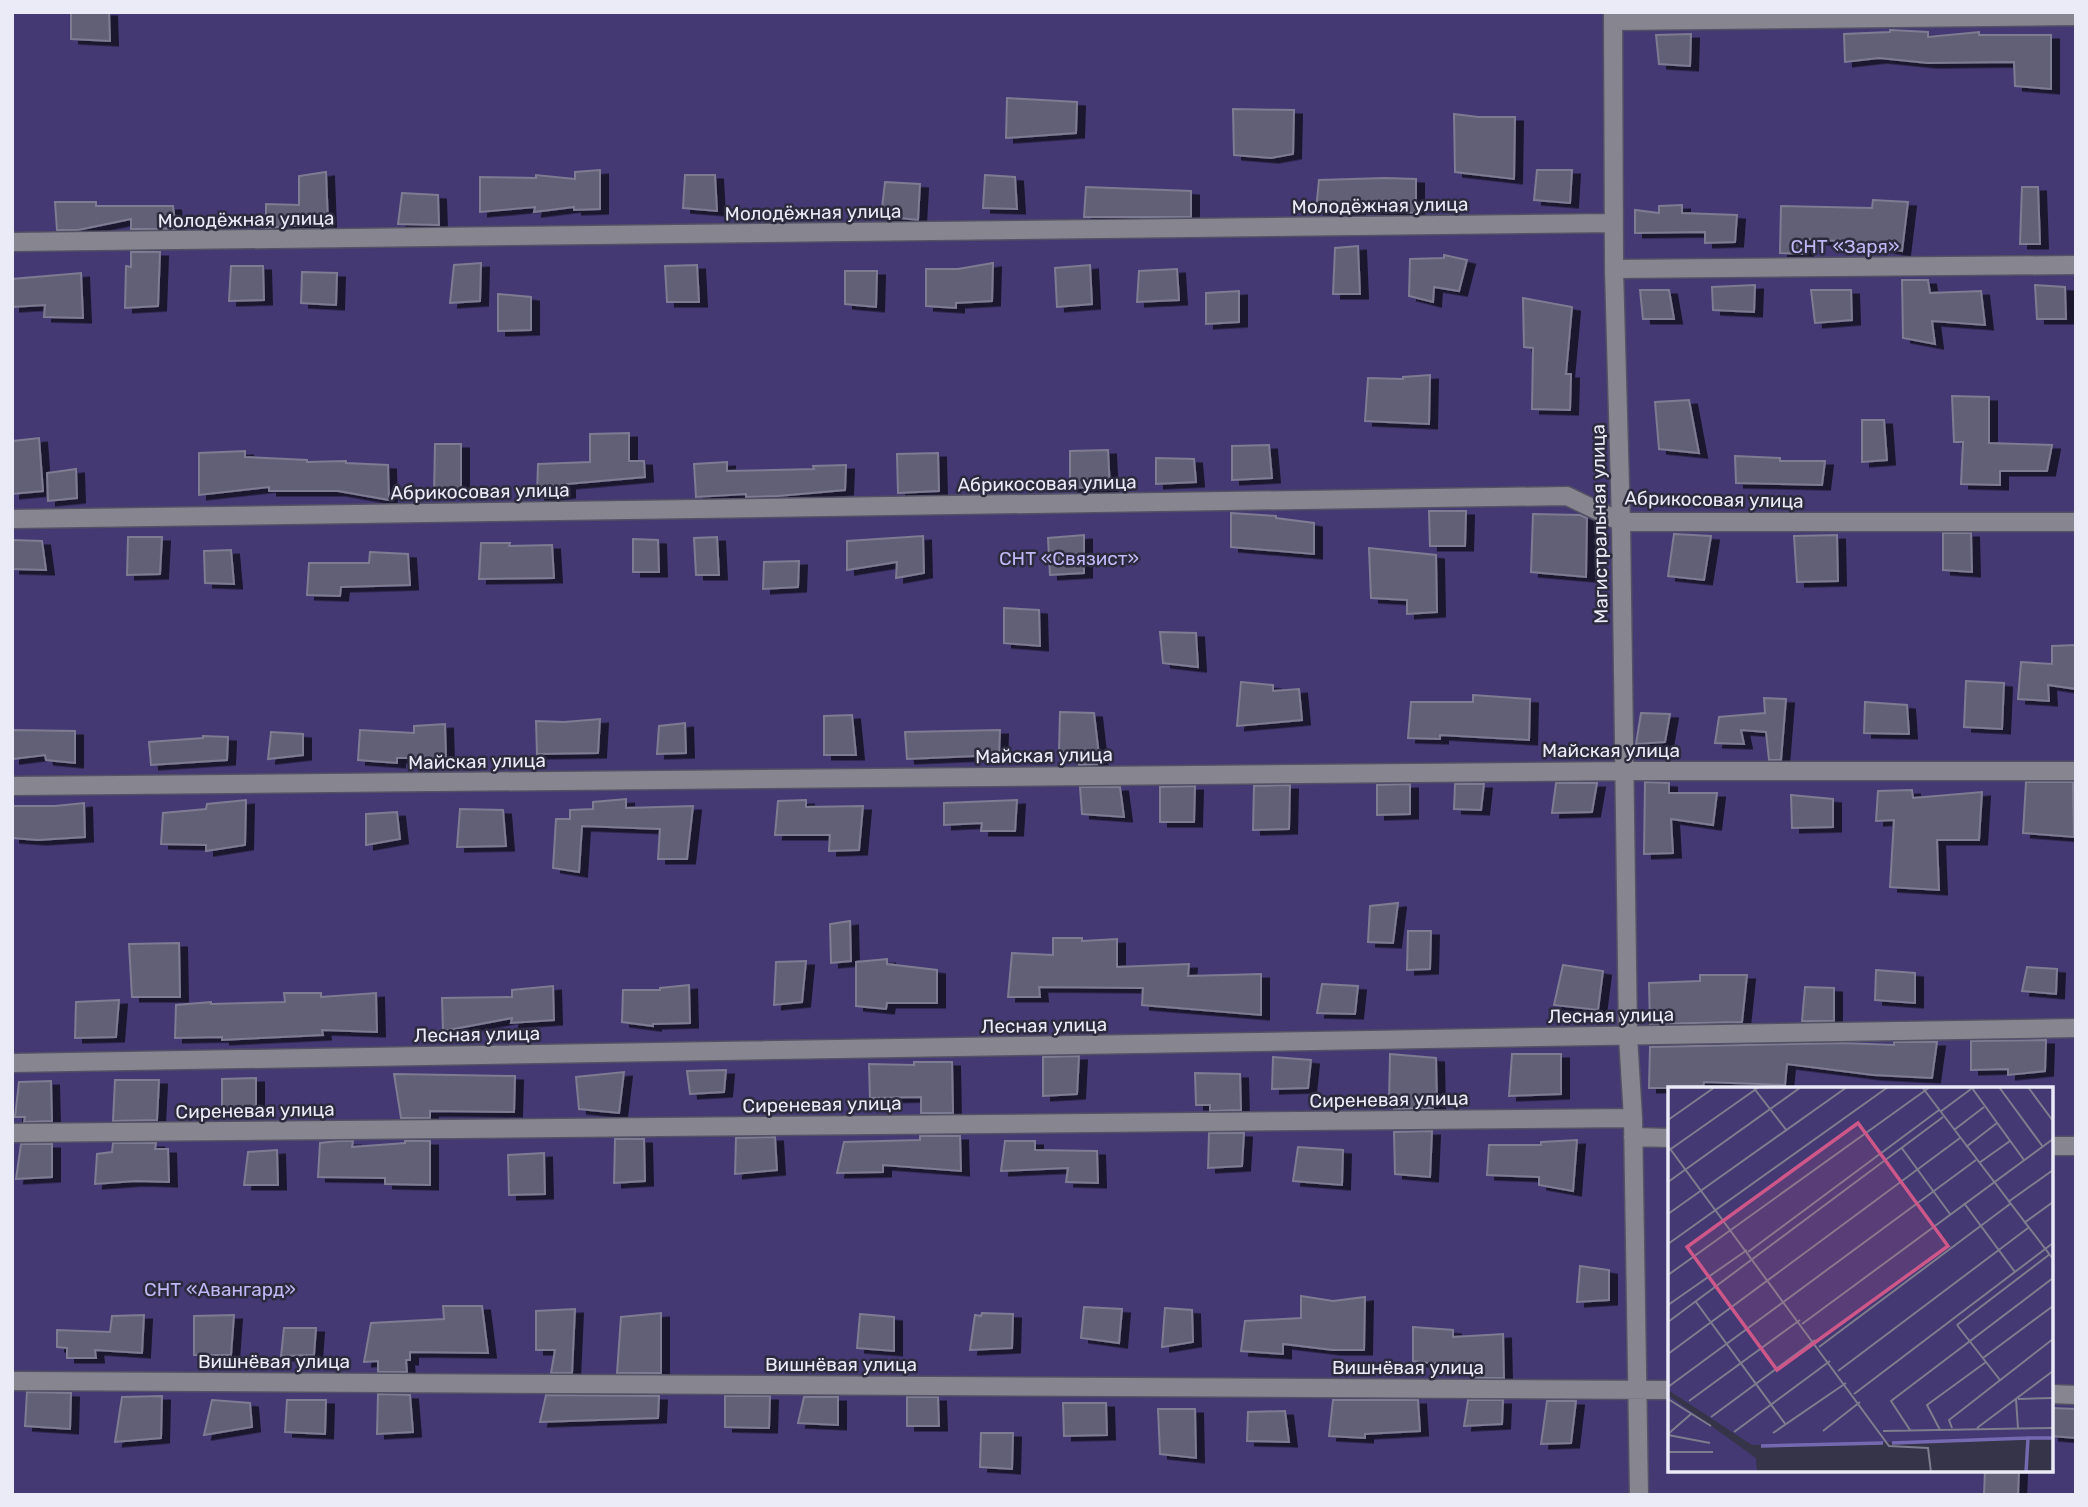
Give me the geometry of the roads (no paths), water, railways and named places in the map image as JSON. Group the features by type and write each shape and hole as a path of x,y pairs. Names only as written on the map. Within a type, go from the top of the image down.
{"street":[{"path":"1613,17 2076,16"},
{"name":"Магистральная улица","path":"1613,17 1614,269 1639,1495"},
{"name":"Молодёжная улица","path":"12,242 1614,223"},
{"path":"1614,269 2076,265"},
{"name":"Абрикосовая улица","path":"12,519 1567,496 1621,522 2076,522"},
{"name":"Майская улица","path":"12,786 1624,771 2076,771"},
{"name":"Лесная улица","path":"12,1063 2076,1028"},
{"name":"Сиреневая улица","path":"12,1133 1633,1118"},
{"path":"1633,1137 1668,1138"},
{"path":"2053,1146 2076,1146"},
{"name":"Вишнёвая улица","path":"12,1381 1668,1390"},
{"path":"2053,1394 2076,1395"}],"park label":[{"name":"СНТ «Заря»","path":"1845,246"},
{"name":"СНТ «Связист»","path":"1069,558"},
{"name":"СНТ «Авангард»","path":"220,1289"}]}
